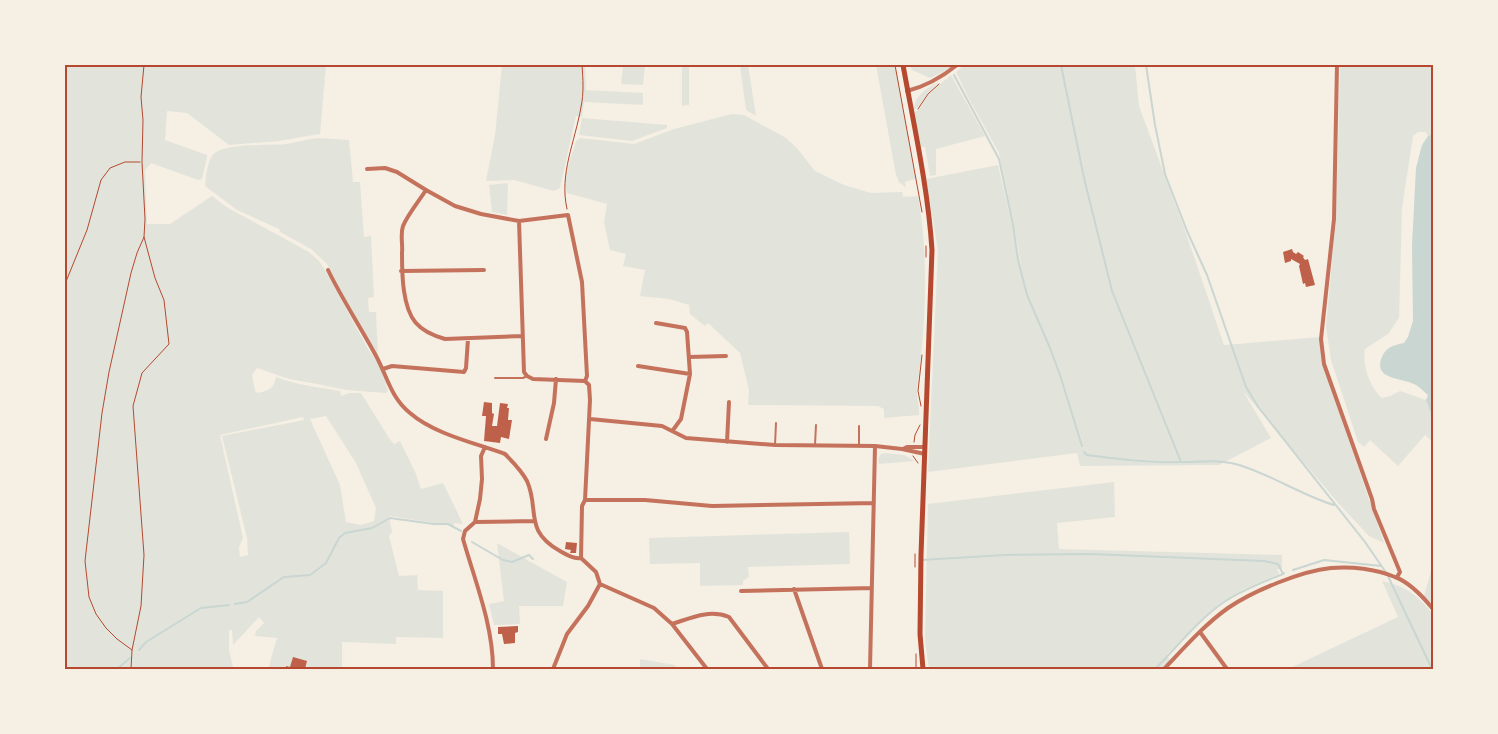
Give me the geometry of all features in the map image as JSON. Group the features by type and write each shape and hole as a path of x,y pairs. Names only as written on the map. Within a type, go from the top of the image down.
{"main road":[{"path":"903,65 930,219 932,250 921,557 920,634 922,669"}],"street":[{"path":"907,91 927,85 957,65"},
{"path":"1337,65 1334,219 1322,339 1324,364 1374,509 1400,572 1394,577"},
{"path":"367,169 391,170 407,177 426,190 456,206 480,214 519,221 568,215 582,282 585,381"},
{"path":"426,190 404,225 402,234 401,271 408,312 414,322 433,336 445,339 522,336"},
{"path":"519,221 524,372 527,376 533,378 585,381 589,385 590,419 585,500 582,506 581,558"},
{"path":"328,270 383,369 393,394 410,413 444,433 505,454 527,482 534,521 546,542 554,548 576,558 581,558 596,572 600,584 588,606 567,634 553,669"},
{"path":"401,271 484,270"},
{"path":"656,323 685,328 687,332 690,374 681,419 673,430"},
{"path":"383,369 392,366 464,372 466,368 468,339"},
{"path":"689,357 726,356"},
{"path":"638,366 690,374"},
{"path":"546,439 554,402 556,379"},
{"path":"727,442 729,402"},
{"path":"590,419 662,426 686,438 727,442 875,446 925,454"},
{"path":"870,669 875,446"},
{"path":"902,449 914,446 925,447"},
{"path":"485,447 481,456 480,499 475,522 465,531 463,539 493,650 493,669"},
{"path":"585,500 645,500 712,506 874,503"},
{"path":"475,522 534,521"},
{"path":"1164,669 1215,618 1238,601 1281,582 1312,572 1331,568 1352,568 1383,573 1405,583 1433,609"},
{"path":"600,584 646,604 659,612 672,624 707,669"},
{"path":"741,591 872,588"},
{"path":"794,589 822,669"},
{"path":"672,624 707,613 723,614 729,617 768,669"},
{"path":"1200,632 1228,669"}],"lane":[{"path":"495,378 522,378 527,376"},
{"path":"775,444 776,423"},
{"path":"816,424 816,445"},
{"path":"859,426 859,445"}],"path":[{"path":"131,669 132,650 140,606 144,555 133,406 142,373 170,344 164,300 155,278 144,237 143,120 141,97 144,65"},
{"path":"568,215 564,195 564,176 582,106 582,65"},
{"path":"895,65 923,214"},
{"path":"911,111 920,107 928,94 944,79 944,75"},
{"path":"65,284 87,230 101,180 110,168 125,162 142,162"},
{"path":"132,650 117,639 96,614 89,598 85,561 102,413 109,372 133,266 144,237"},
{"path":"926,244 926,259"},
{"path":"921,407 918,391 923,348"},
{"path":"914,446 915,435 920,425"}],"shaded area":[{"path":"65,65 326,65 320,134 279,141 229,145 187,113 167,111 165,140 207,155 207,157 202,179 198,180 151,163 145,170 147,224 170,224 212,196 228,208 309,252 319,261 368,349 380,366 388,391 386,393 346,390 289,379 257,368 252,375 255,391 258,393 270,388 274,384 276,377 299,384 340,391 341,396 349,393 361,393 389,438 394,444 400,441 421,489 443,483 463,524 454,523 454,526 389,516 392,532 389,536 399,576 417,575 418,590 443,591 443,638 396,637 396,644 342,642 342,669 268,669 277,638 255,636 256,631 264,623 259,617 233,645 232,630 229,630 229,650 233,667 238,669 65,669","holes":["326,416 356,463 376,508 374,521 361,525 346,522 340,485 310,419","303,417 304,420 222,436 247,538 248,555 240,557 239,547 243,538 220,435"]},
{"path":"502,65 585,65 586,90 643,93 643,105 584,102 582,117 576,116 560,188 554,191 514,180 486,181 495,135"},
{"path":"623,65 645,65 643,85 621,84"},
{"path":"682,65 689,65 689,105 682,106"},
{"path":"740,65 748,65 756,116 746,110"},
{"path":"876,65 895,65 915,176 915,179 905,182 906,188 899,182 896,175"},
{"path":"910,65 953,65 930,78 912,70"},
{"path":"964,65 1135,65 1139,106 1186,233 1224,345 1320,337 1322,362 1384,543 1369,536 1339,504 1243,391 1271,438 1219,465 1080,466 1077,453 928,472 938,250 926,179 998,165 1022,268 999,153 956,72"},
{"path":"1340,65 1433,65 1433,134 1428,136 1426,132 1418,132 1413,136 1402,208 1399,318 1388,334 1365,349 1364,355 1368,376 1382,398 1400,391 1426,400 1433,419 1433,442 1425,435 1398,466 1370,440 1364,447 1358,442 1331,360 1326,327 1336,218"},
{"path":"951,75 985,136 936,149 936,175 930,176 925,147 921,147 914,112 919,109 933,90"},
{"path":"938,82 920,105 914,110 919,97"},
{"path":"732,114 744,115 786,138 796,147 815,171 844,185 871,193 902,192 903,197 918,196 925,267 924,317 917,391 919,415 884,418 884,409 878,406 748,405 749,390 740,353 708,323 705,326 690,314 689,305 669,299 640,296 645,270 623,266 626,254 610,250 604,222 607,204 567,193 568,167 576,141 580,138 634,144 674,129"},
{"path":"582,118 667,125 667,128 632,141 579,135"},
{"path":"1433,134 1433,419 1426,400 1428,395 1411,382 1385,374 1381,370 1380,365 1382,357 1388,349 1404,343 1413,321 1412,245 1416,168 1422,145 1428,136"},
{"path":"318,138 349,140 353,182 360,182 364,237 371,236 374,297 368,298 369,312 376,312 378,356 340,291 327,264 311,249 280,232 279,229 237,210 205,186 207,170 212,156 225,148 287,144"},
{"path":"508,183 507,215 492,212 489,185"},
{"path":"881,454 904,455 915,461 879,464 878,459"},
{"path":"1114,482 1115,517 1057,523 1059,549 1282,555 1282,569 1277,569 1279,574 1242,590 1222,602 1167,654 1170,661 1161,669 929,669 925,641 928,504"},
{"path":"849,532 850,564 748,567 749,577 743,581 743,585 700,586 700,563 650,564 649,538"},
{"path":"497,543 567,582 563,606 519,606 520,624 494,625 489,604 504,601"},
{"path":"1433,569 1433,605 1424,596"},
{"path":"1382,581 1410,592 1433,614 1433,669 1288,669 1398,617"},
{"path":"640,659 675,665 676,669 640,669"}],"building":[{"path":"1292,249 1296,254 1298,252 1304,256 1305,260 1308,259 1315,285 1306,287 1305,283 1303,284 1300,264 1291,259 1291,261 1285,263 1283,252"},
{"path":"484,402 492,403 492,413 494,414 492,426 497,426 500,403 508,404 508,420 512,420 509,439 501,437 500,443 484,441 486,416 482,416"},
{"path":"566,542 577,543 576,553 570,553 571,550 565,549"},
{"path":"518,626 518,632 515,633 515,643 504,644 502,634 498,634 498,627"},
{"path":"293,657 307,661 305,669 286,669 286,666 290,667"}],"waterway":[{"path":"1061,65 1084,178 1112,291 1181,462 1217,461 1232,463 1251,469 1334,505"},
{"path":"1146,65 1165,174 1187,231 1207,275 1246,387 1259,408 1365,542 1387,574 1432,669"},
{"path":"954,75 999,159 1013,225 1018,260 1027,295 1060,375 1082,446"},
{"path":"1084,452 1087,455 1122,459 1180,462"},
{"path":"235,604 247,602 284,577 310,575 326,563 339,538 345,533 372,528 390,518 448,524 461,531"},
{"path":"472,542 503,560 512,562 529,555 533,559"},
{"path":"921,560 1005,555 1090,554 1264,561 1278,564 1284,573"},
{"path":"1293,570 1324,560 1381,566"},
{"path":"1155,669 1214,609 1245,590 1283,574"},
{"path":"139,650 146,642 201,608 229,605"},
{"path":"117,669 130,658"}]}
